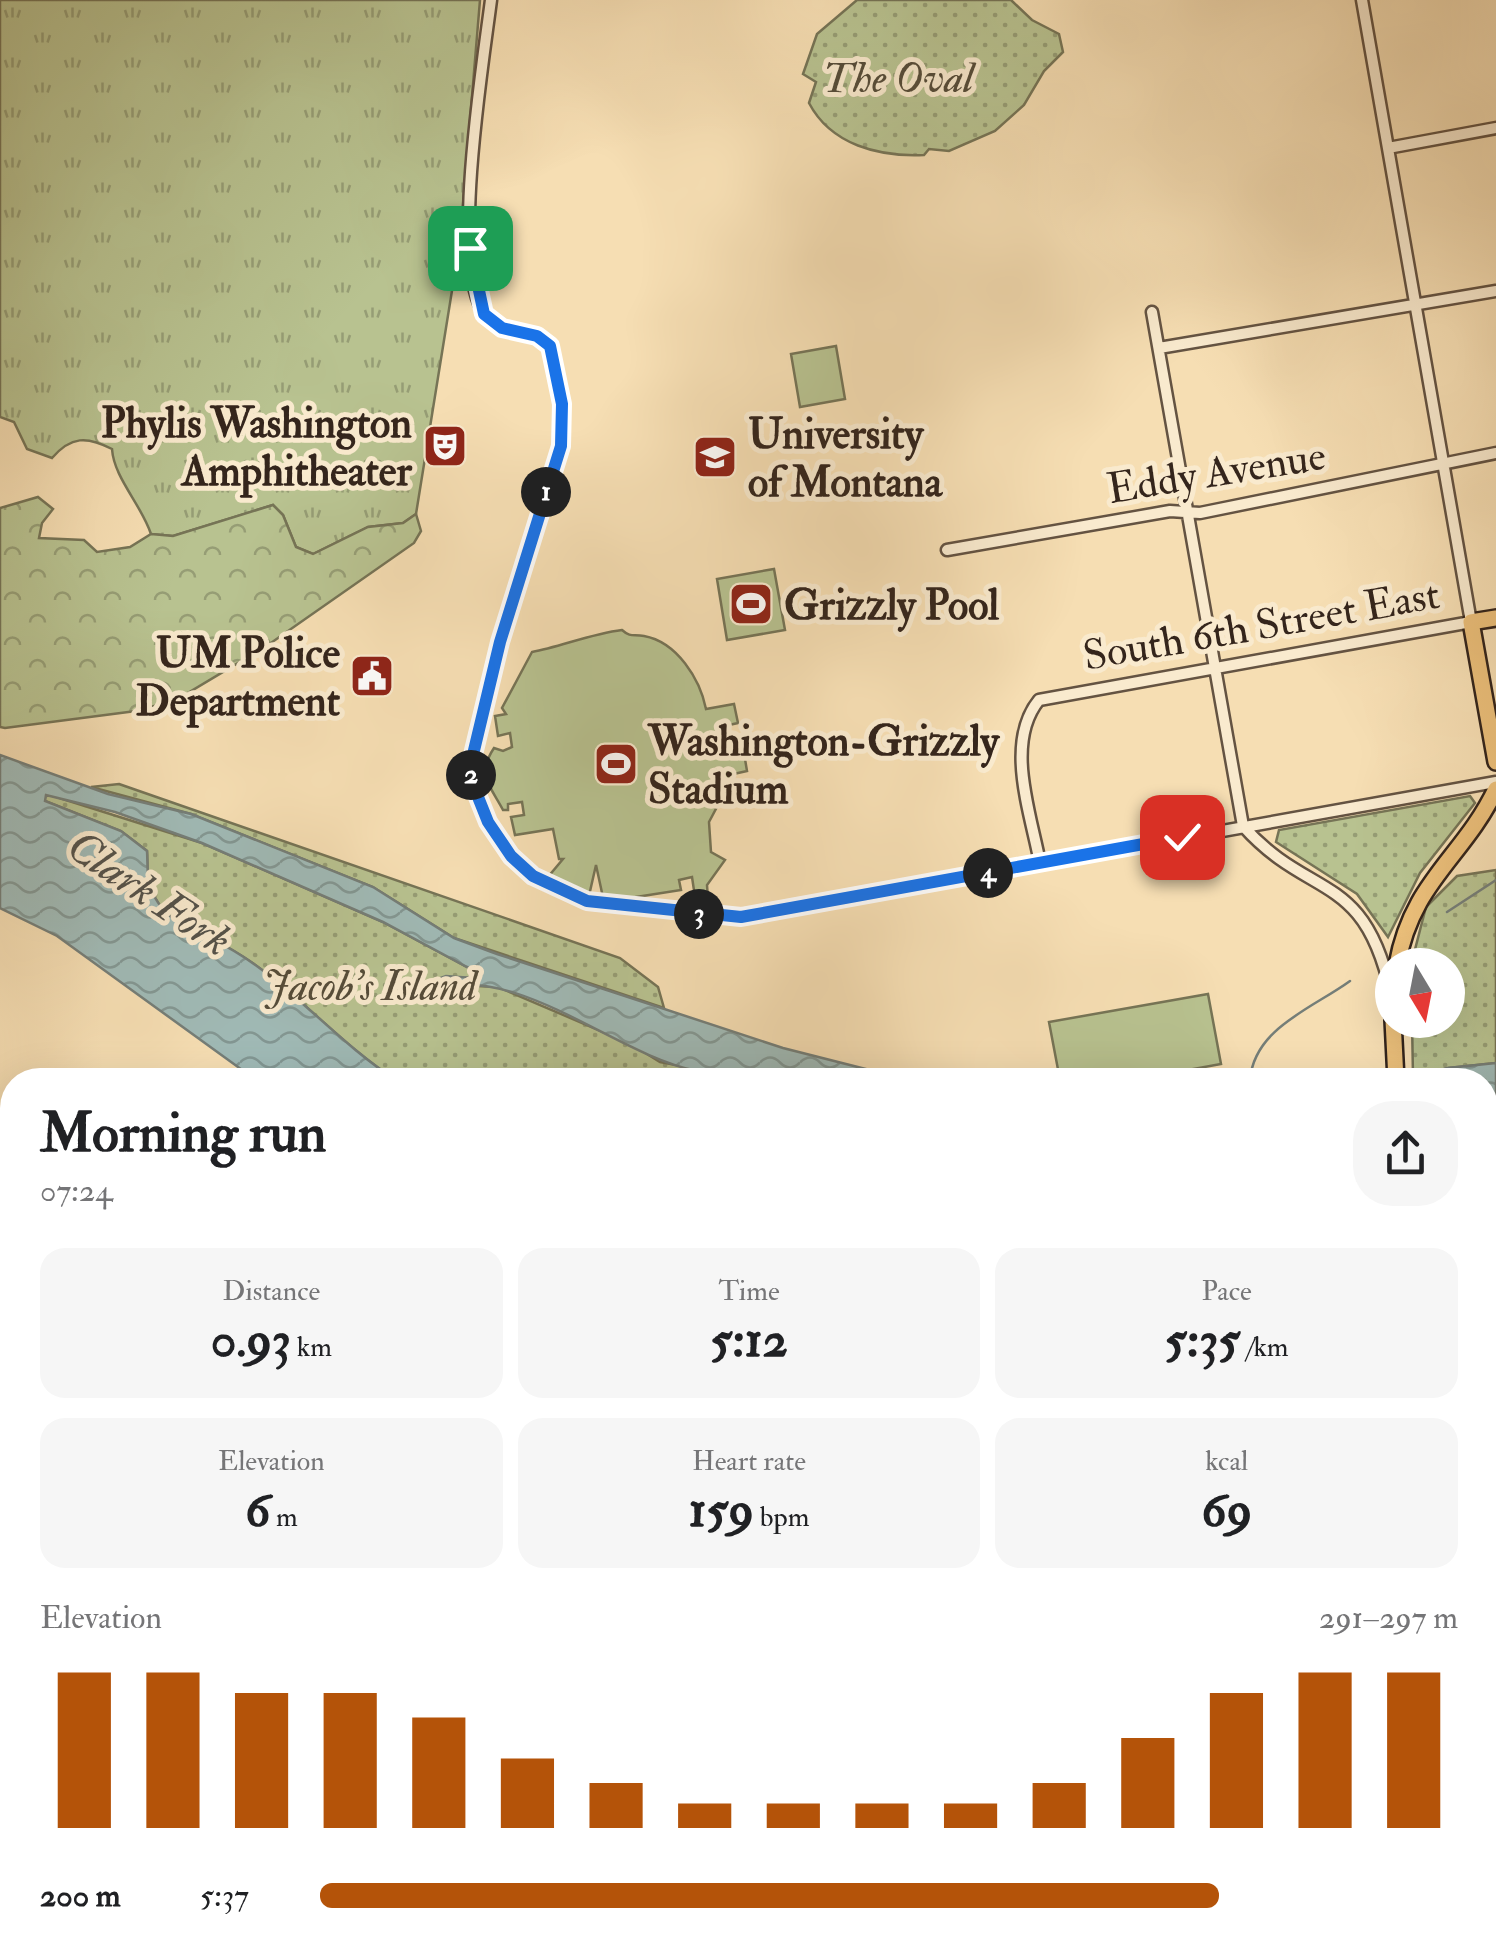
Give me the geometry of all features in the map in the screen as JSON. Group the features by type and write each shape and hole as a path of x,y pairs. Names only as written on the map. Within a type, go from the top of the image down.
{"highway":[{"name":"South 6th Street East","path":"1472,622 1496,618"},
{"path":"1472,622 1496,762"},
{"path":"1400,948 1422,890 1476,822 1496,785"},
{"path":"1422,890 1496,812"},
{"path":"1394,1038 1395,1068"}],"street":[{"path":"491,0 472,180 472,264 484,314 502,328 537,336 550,346 563,413 561,446 515,590 472,750 474,787 494,833 533,876 587,901 725,917 766,914 1242,826 1496,785"},
{"path":"1362,0 1472,622"},
{"path":"1388,148 1496,128"},
{"path":"1158,348 1496,291"},
{"path":"1152,312 1242,826 1260,845 1360,912 1380,948"},
{"name":"Eddy Avenue","path":"947,550 1170,511 1200,513 1496,453"},
{"name":"South 6th Street East","path":"1040,863 1023,752 1026,724 1040,700 1472,622"}],"green space":[{"path":"0,0 480,0 460,241 416,514 403,523 368,527 313,554 296,547 283,515 273,505 173,536 151,534 118,470 112,449 80,440 66,445 52,458 27,449 14,422 0,417"},
{"name":"The Oval","path":"857,0 1011,0 1032,20 1059,34 1063,52 1044,71 1024,105 995,131 949,151 929,149 924,155 890,154 858,146 818,117 809,103 816,82 803,74 817,34"},
{"path":"836,346 845,399 800,407 791,354"},
{"path":"38,497 53,509 42,523 39,538 84,540 97,552 130,547 151,534 173,536 273,505 283,515 296,547 313,554 368,527 403,523 416,514 421,531 414,543 268,645 176,700 136,711 5,728 0,727 0,508"},
{"name":"Grizzly Pool","path":"774,569 785,630 727,640 717,579"},
{"name":"Washington-Grizzly Stadium","path":"622,630 656,640 677,654 692,674 706,709 734,704 738,723 720,727 725,756 744,753 747,771 729,775 727,788 709,822 711,852 725,860 707,885 708,899 695,897 692,877 679,880 681,890 604,902 596,865 588,900 548,877 563,859 559,859 553,829 515,835 511,817 524,815 522,802 508,804 508,810 503,810 487,780 486,766 494,748 503,751 512,747 510,733 498,736 495,716 506,714 502,708 532,652"},
{"name":"Jacob's Island","path":"119,784 620,958 658,987 664,1008 454,938 373,887 191,814 91,787"},
{"name":"Jacob's Island","path":"50,795 202,843 383,922 478,973 432,981 433,989 455,985 498,987 631,1044 660,1062 693,1068 379,1068 254,964 170,916 151,891 147,851 121,831 43,797"},
{"path":"1470,796 1475,803 1420,873 1388,937 1357,894 1276,842 1279,830"},
{"path":"1496,870 1496,1063 1413,1068 1412,1038 1465,1038 1465,948 1415,948 1426,907 1457,876"},
{"path":"1208,994 1221,1064 1199,1068 1058,1068 1049,1022"}],"water":[{"name":"Clark Fork","path":"0,755 108,794 191,814 373,887 454,938 497,954 783,1048 862,1068 687,1068 633,1048 533,999 466,984 433,989 432,981 446,976 473,978 478,973 383,922 202,843 115,812 46,795 45,801 121,831 147,851 151,891 170,916 255,964 379,1068 239,1068 57,936 0,908"},
{"path":"1496,1063 1496,1068 1448,1068"}],"waterway":[{"path":"1447,912 1496,880"},
{"path":"1253,1068 1262,1046 1274,1033 1350,981"}],"place":[{"name":"Phylis Washington Amphitheater","path":"445,446"},
{"name":"University of Montana","path":"715,457"},
{"name":"Grizzly Pool","path":"751,604"},
{"name":"UM Police Department","path":"372,676"},
{"name":"Washington-Grizzly Stadium","path":"616,764"}],"route":[{"path":"470,248 484,314 502,328 525,331 550,346 562,404 561,446 500,642 471,763 481,810 511,856 533,876 587,901 741,917 1182,837"}]}
